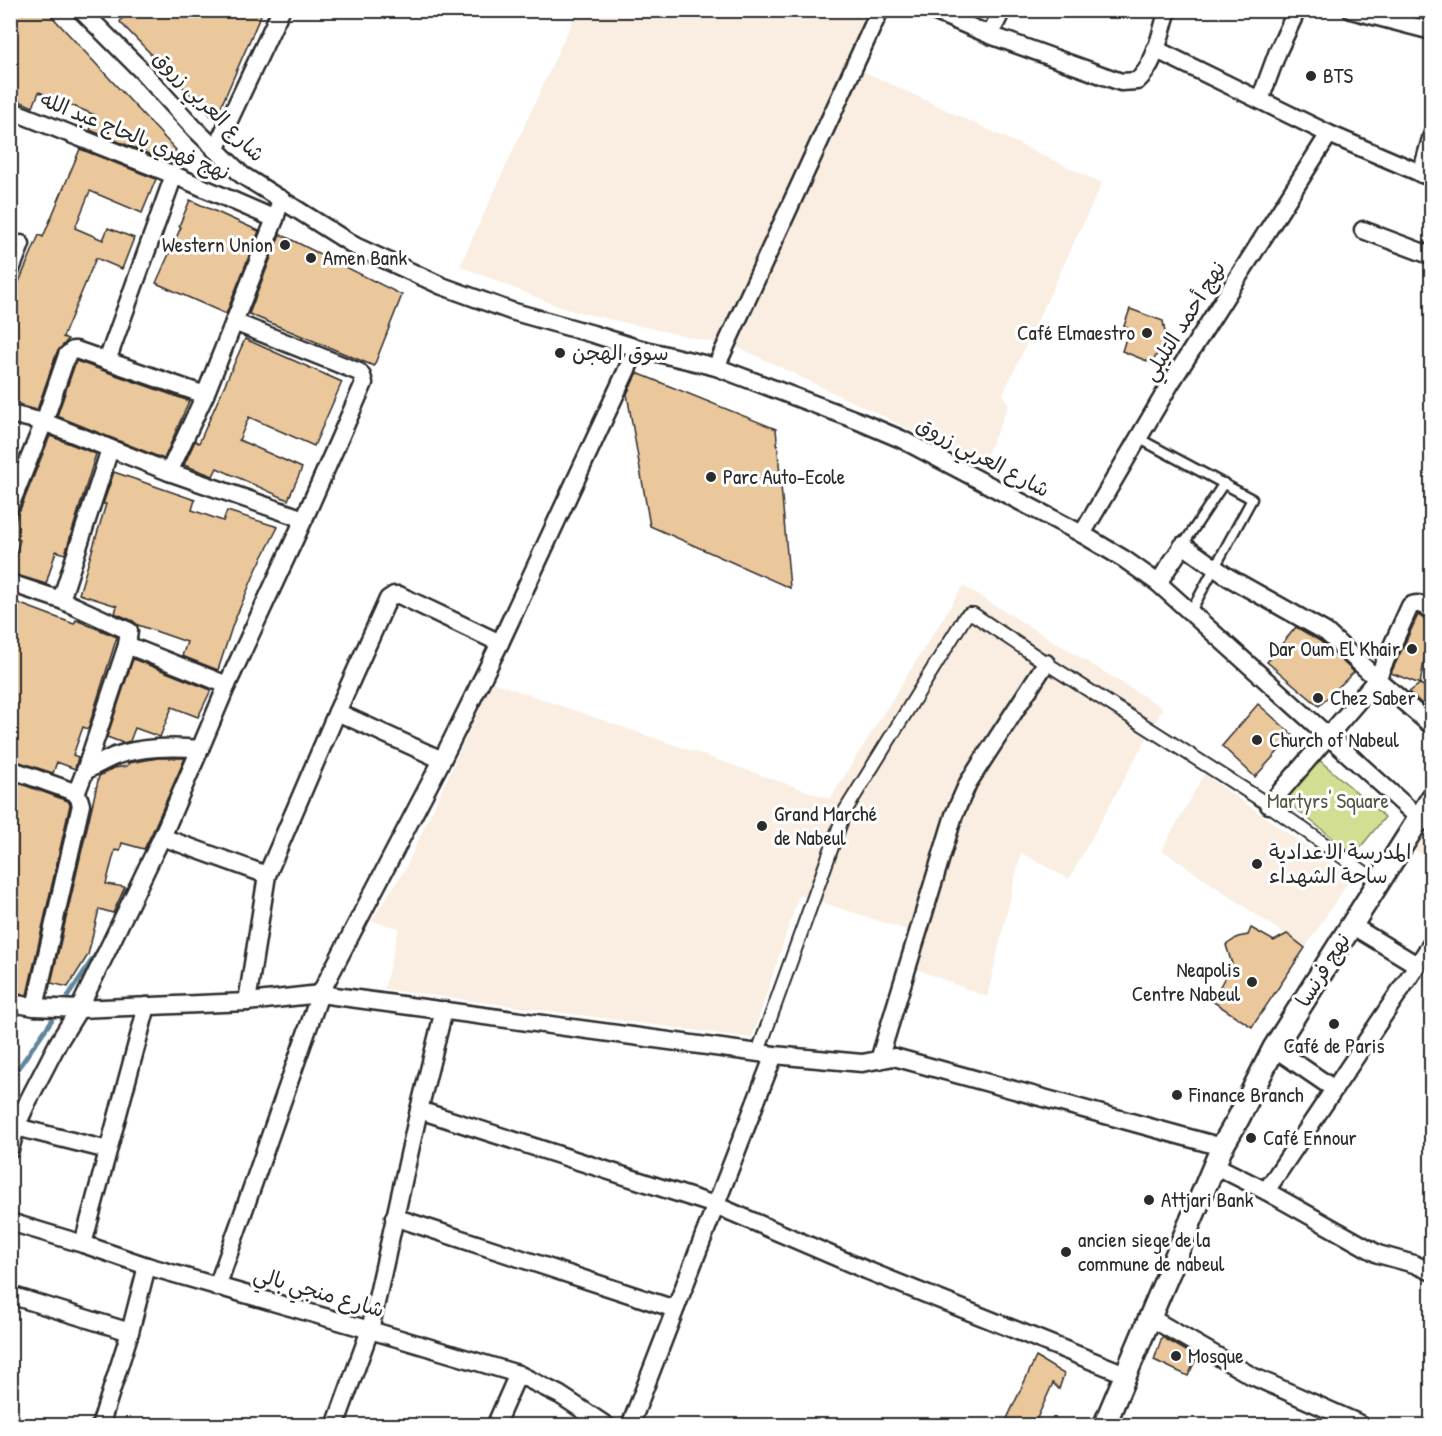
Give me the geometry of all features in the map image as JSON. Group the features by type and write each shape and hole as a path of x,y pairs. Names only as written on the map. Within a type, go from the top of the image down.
{"street":[{"name":"شارع العربي زروق","path":"81,10 141,70 215,150 242,175 355,246 442,286 511,311 637,348 716,367 901,439 1082,534 1124,559 1158,583 1328,737 1425,820"},
{"path":"215,150 281,10"},
{"path":"931,10 990,35 1121,82 1137,81 1144,75 1150,64 1168,10"},
{"path":"990,35 1002,10"},
{"path":"1260,100 1278,51 1297,10"},
{"path":"1351,10 1431,31"},
{"path":"716,367 875,12"},
{"path":"1155,49 1329,134 1426,176 1431,135"},
{"name":"نهج فهري بالحاج عبد الله","path":"10,110 174,175 275,219"},
{"name":"نهج أحمد التليلي","path":"1082,534 1172,381 1329,134"},
{"path":"106,361 174,175"},
{"path":"170,472 205,395 281,200"},
{"path":"1363,230 1431,256"},
{"path":"10,272 21,244"},
{"path":"10,1150 16,1127 41,1074 79,1009 162,837 227,685 364,383 358,372 234,322"},
{"path":"217,1287 320,994 500,643 637,348"},
{"path":"10,506 69,352 76,350 205,395"},
{"path":"10,414 44,422 170,472 304,519"},
{"path":"61,600 110,449"},
{"path":"1158,583 1183,545 1228,577 1326,632 1431,726"},
{"path":"10,583 61,600 129,631 127,645 76,794"},
{"path":"248,1002 267,875 388,599 399,595 500,643"},
{"path":"1269,805 1377,679 1407,609 1414,604 1419,604 1431,611"},
{"path":"630,1425 716,1205 845,811 969,614 973,614 1269,805 1378,882"},
{"path":"127,645 227,685"},
{"path":"879,1060 954,815 968,783 1046,663"},
{"path":"337,712 442,760"},
{"path":"85,771 115,756 149,749 178,747 200,749"},
{"path":"10,770 76,794 81,805 35,1007"},
{"name":"نهج فرنسا","path":"1104,1425 1218,1156 1274,1048 1378,882 1425,820 1431,798"},
{"path":"162,837 267,875"},
{"path":"1351,925 1423,963"},
{"path":"1266,1191 1334,1089 1423,963 1431,942"},
{"path":"10,1003 35,1007 79,1009 248,1002 320,994 766,1054 862,1063 894,1057 1218,1156 1266,1191 1378,1254 1414,1264 1431,1272"},
{"path":"83,1244 147,1006"},
{"path":"335,1425 370,1330 394,1217 444,1010"},
{"path":"1274,1048 1334,1089"},
{"path":"419,1110 716,1205 866,1270 1125,1374"},
{"path":"16,1127 108,1150"},
{"path":"394,1217 675,1309"},
{"name":"شارع منجي بالي","path":"10,1222 217,1287 518,1374 560,1395 596,1423"},
{"path":"100,1425 130,1332 147,1266"},
{"path":"10,1295 130,1332"},
{"path":"1149,1317 1252,1376 1343,1421 1362,1425"},
{"path":"495,1425 518,1374"}],"lane":[{"path":"1138,438 1250,497 1251,501 1190,613"},
{"path":"1183,545 1224,483"}],"shaded area":[{"path":"577,11 842,11 882,27 863,71 1102,183 1003,394 1009,405 981,467 889,419 742,349 565,309 460,266"},
{"name":"Grand Marché de Nabeul","path":"963,586 1163,708 1069,879 1021,853 987,997 899,962 910,931 799,895 752,1038 384,989 399,928 371,921 404,871 492,682 830,799"},
{"name":"المدرسة الاعدادية ساحة الشهداء","path":"1204,774 1351,878 1305,948 1162,850"},
{"path":"1431,814 1431,856 1415,851"}],"green space":[{"name":"Martyrs' Square","path":"1318,759 1385,817 1354,855 1285,800"}],"building":[{"path":"10,10 46,10 176,150 166,161 90,130 95,115 39,92 33,107 10,97"},
{"path":"126,10 215,10 227,17 230,10 263,10 215,120 120,22"},
{"path":"80,149 156,179 142,213 90,191 75,228 103,240 108,228 134,238 122,269 96,258 63,337 68,339 57,352 37,410 10,401 10,303 39,235 43,237"},
{"path":"190,200 259,231 226,314 156,283 181,227 179,226"},
{"path":"280,234 402,295 374,366 249,314"},
{"name":"Café Elmaestro","path":"1130,309 1163,321 1166,338 1152,363 1122,351 1129,329 1124,326"},
{"path":"245,339 342,382 314,446 249,417 239,440 302,468 288,500 217,468 213,476 184,465 195,441 199,443"},
{"path":"76,361 189,401 164,459 57,416"},
{"name":"Parc Auto-Ecole","path":"637,373 776,429 790,588 650,526 627,394"},
{"path":"50,436 96,454 65,554 56,551 46,584 10,573 20,540 11,537 17,514"},
{"path":"114,472 195,500 192,510 223,521 227,511 278,527 233,624 218,670 182,656 187,642 138,625 115,613 117,606 79,594"},
{"path":"10,600 74,624 76,620 117,637 88,729 83,727 73,755 78,757 75,769 57,762 53,773 10,759"},
{"name":"Dar Oum El Khair","path":"1418,615 1431,623 1420,684 1391,673"},
{"path":"1296,627 1320,641 1354,672 1319,706 1267,662"},
{"path":"133,659 211,690 198,717 172,707 160,737 135,728 130,741 123,743 107,737"},
{"path":"1420,684 1431,690 1431,712 1409,692"},
{"name":"Church of Nabeul","path":"1258,704 1293,735 1255,777 1222,746"},
{"path":"158,758 185,758 144,849 122,843 120,851 115,850 106,884 125,887 113,913 99,909 88,955 68,987 51,983 99,776 114,768 127,766 129,763"},
{"path":"10,780 68,801 70,805 27,995 10,992"},
{"name":"Neapolis Centre Nabeul","path":"1251,928 1274,941 1287,934 1305,948 1252,1027 1212,1001 1232,964 1226,945 1238,937 1248,935"},
{"name":"Mosque","path":"1162,1337 1197,1357 1188,1376 1154,1360"},
{"path":"1036,1357 1064,1374 1059,1389 1053,1383 1034,1425 1004,1425"}],"waterway":[{"path":"68,996 101,946"},
{"path":"10,1080 52,1020"}],"place":[{"name":"BTS","path":"1311,76"},
{"name":"Western Union","path":"285,245"},
{"name":"Amen Bank","path":"311,258"},
{"name":"Café Elmaestro","path":"1147,333"},
{"name":"سوق الهجن","path":"560,353"},
{"name":"Parc Auto-Ecole","path":"711,477"},
{"name":"Dar Oum El Khair","path":"1412,649"},
{"name":"Chez Saber","path":"1318,698"},
{"name":"Church of Nabeul","path":"1257,740"},
{"name":"Grand Marché de Nabeul","path":"762,826"},
{"name":"المدرسة الاعدادية ساحة الشهداء","path":"1257,864"},
{"name":"Neapolis Centre Nabeul","path":"1252,982"},
{"name":"Café de Paris","path":"1334,1024"},
{"name":"Finance Branch","path":"1177,1095"},
{"name":"Café Ennour","path":"1251,1138"},
{"name":"Attjari Bank","path":"1149,1200"},
{"name":"ancien siege de la commune de nabeul","path":"1066,1252"},
{"name":"Mosque","path":"1176,1356"}]}
